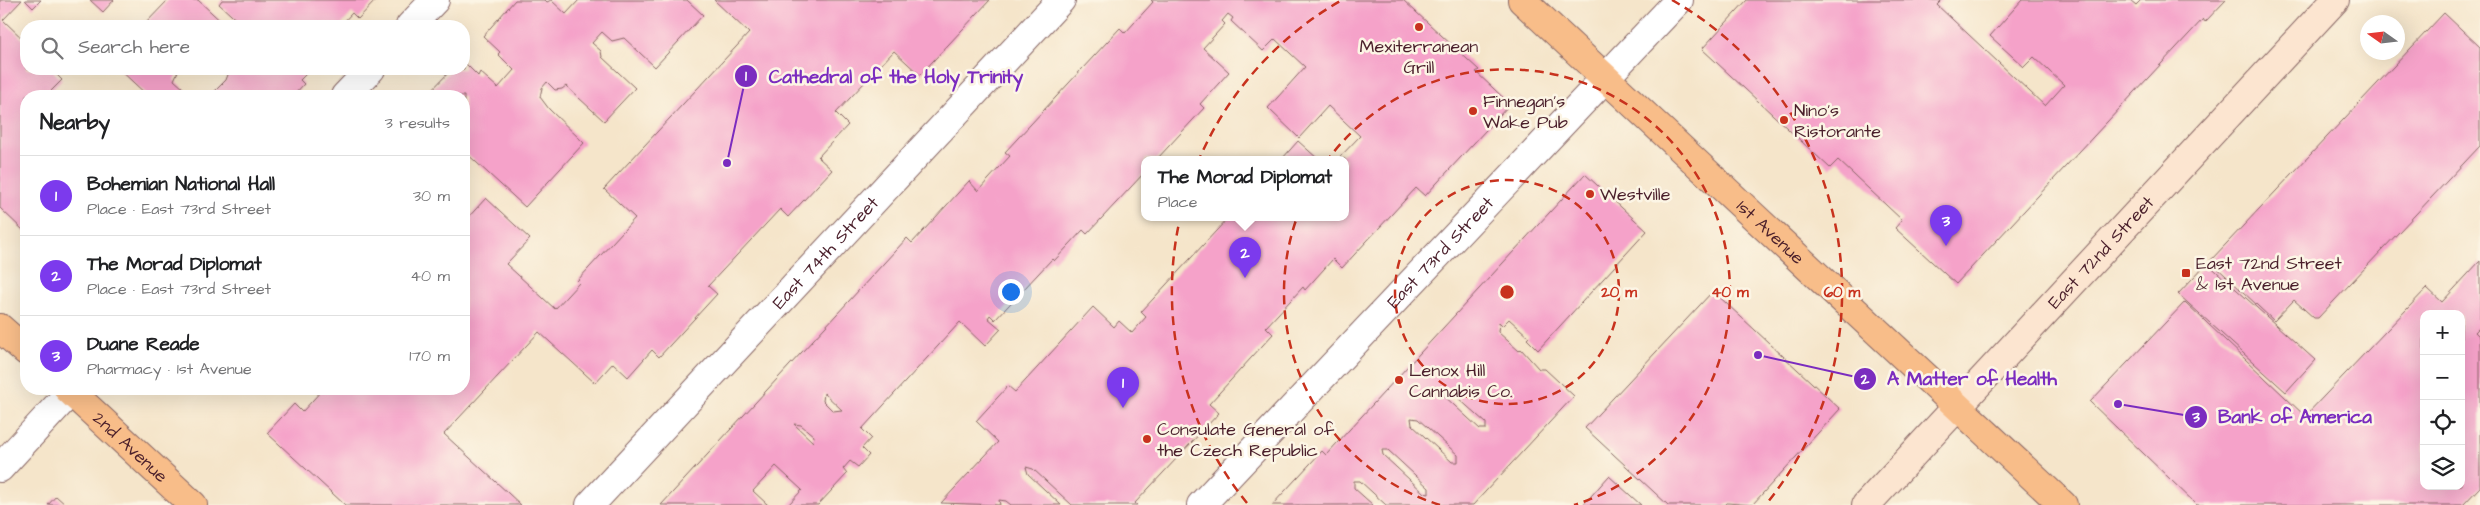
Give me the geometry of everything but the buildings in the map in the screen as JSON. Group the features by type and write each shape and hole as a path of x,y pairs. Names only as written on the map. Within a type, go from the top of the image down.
{"main road":[{"name":"1st Avenue","path":"1522,0 2064,505"},
{"name":"East 72nd Street","path":"1866,505 2335,0"},
{"path":"0,328 20,346"},
{"name":"2nd Avenue","path":"76,395 193,505"}],"street":[{"path":"416,20 435,0"},
{"name":"East 74th Street","path":"590,505 1061,0"},
{"name":"East 73rd Street","path":"1202,505 1679,0"},
{"path":"351,90 365,75"},
{"path":"0,468 66,395"}],"place":[{"name":"Mexiterranean Grill","path":"1419,27"},
{"name":"Finnegan's Wake Pub","path":"1473,111"},
{"name":"Nino's Ristorante","path":"1784,120"},
{"name":"Cathedral of the Holy Trinity","path":"727,163"},
{"name":"Westville","path":"1590,194"},
{"name":"Duane Reade","path":"1946,246"},
{"name":"East 72nd Street & 1st Avenue","path":"2186,273"},
{"name":"The Morad Diplomat","path":"1245,278"},
{"name":"A Matter of Health","path":"1758,355"},
{"name":"Lenox Hill Cannabis Co.","path":"1399,380"},
{"name":"Bank of America","path":"2118,404"},
{"name":"Bohemian National Hall","path":"1123,408"},
{"name":"Consulate General of the Czech Republic","path":"1147,439"}]}
